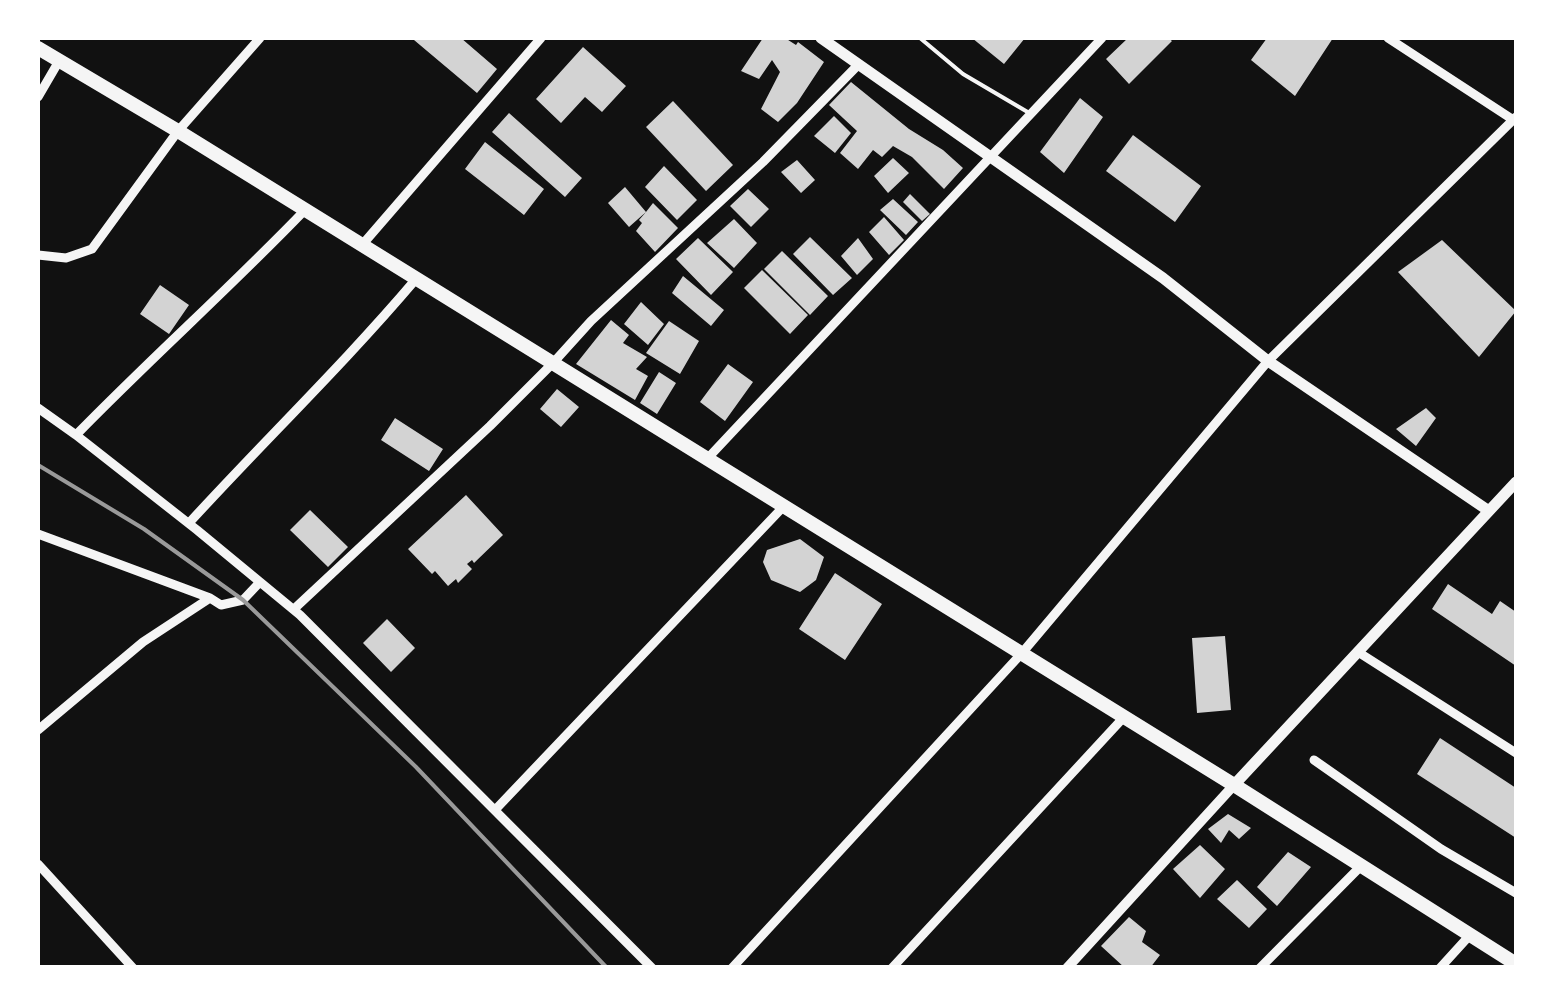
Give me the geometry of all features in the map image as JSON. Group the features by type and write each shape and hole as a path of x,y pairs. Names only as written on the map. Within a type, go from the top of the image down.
{"main road":[{"path":"821,38 1162,278 1268,360 1489,511"},
{"path":"38,48 1022,653 1516,964"},
{"path":"1234,785 1516,482"}],"street":[{"path":"38,255 66,258 92,249 178,131 260,38"},
{"path":"362,245 541,38"},
{"path":"707,459 1102,38"},
{"path":"732,968 1022,653 1268,360 1515,119 1388,38"},
{"path":"38,97 59,61"},
{"path":"294,609 490,426 591,321 762,162 859,64"},
{"path":"76,435 306,210"},
{"path":"188,523 366,337 416,278"},
{"path":"38,408 294,609 652,968"},
{"path":"495,810 784,506"},
{"path":"38,534 210,598 221,606 243,600 260,582"},
{"path":"38,730 143,642 210,598"},
{"path":"1358,652 1516,753"},
{"path":"892,968 1124,717"},
{"path":"1314,760 1441,848 1516,893"},
{"path":"1067,968 1234,785"},
{"path":"38,864 133,968"},
{"path":"1260,968 1362,866"},
{"path":"1440,968 1470,934"}],"lane":[{"path":"920,38 963,74 1031,114"}],"building":[{"path":"461,38 497,69 477,93 414,40"},
{"path":"763,38 785,38 796,45 798,42 824,62 797,103 778,122 761,109 780,72 772,60 759,79 741,71"},
{"path":"972,38 1025,38 1004,64"},
{"path":"1128,38 1172,41 1129,84 1106,59"},
{"path":"1267,38 1333,38 1295,96 1251,60"},
{"path":"583,47 626,86 602,112 585,97 561,123 536,99"},
{"path":"851,82 963,168 944,189 912,157 893,146 882,157 873,150 858,169 840,153 857,131 829,105"},
{"path":"1080,98 1103,117 1064,173 1040,152"},
{"path":"673,101 733,165 706,191 646,127"},
{"path":"509,113 582,178 565,197 492,132"},
{"path":"834,116 851,133 835,153 814,136"},
{"path":"1133,135 1201,186 1175,222 1106,171"},
{"path":"485,142 544,189 524,215 465,169"},
{"path":"893,158 909,173 888,193 874,176"},
{"path":"797,160 815,180 801,193 781,172"},
{"path":"664,166 697,200 677,220 645,187"},
{"path":"625,187 646,212 629,227 608,203"},
{"path":"748,189 769,209 751,227 730,206"},
{"path":"910,194 930,214 922,221 903,202"},
{"path":"893,199 918,222 906,235 880,210"},
{"path":"653,203 678,228 655,252 636,231 642,223 639,220"},
{"path":"884,217 904,240 889,255 869,232"},
{"path":"734,219 757,243 734,268 707,243"},
{"path":"810,237 852,278 833,295 793,254"},
{"path":"698,238 733,272 711,295 676,259"},
{"path":"858,238 873,259 857,275 841,256"},
{"path":"1442,240 1516,311 1479,357 1398,272"},
{"path":"782,251 828,296 810,315 764,269"},
{"path":"762,270 808,315 790,334 744,288"},
{"path":"683,276 724,310 711,326 672,293"},
{"path":"160,285 189,305 169,334 140,314"},
{"path":"641,302 664,324 648,345 624,324"},
{"path":"611,320 629,335 623,343 647,357 636,369 648,376 635,400 576,364"},
{"path":"669,321 699,341 680,374 646,353"},
{"path":"728,364 753,382 725,421 700,402"},
{"path":"659,372 676,383 657,414 640,403"},
{"path":"557,389 579,407 561,427 540,409"},
{"path":"1426,408 1436,418 1416,446 1396,429"},
{"path":"395,418 443,449 429,471 381,440"},
{"path":"466,495 503,535 474,563 472,560 467,564 472,569 458,583 456,579 448,586 408,549"},
{"path":"310,510 348,547 328,567 290,530"},
{"path":"800,539 824,557 816,580 800,592 771,580 763,562 767,550"},
{"path":"835,573 882,604 845,660 799,629"},
{"path":"1448,584 1492,614 1500,601 1516,612 1516,666 1432,609"},
{"path":"387,619 415,648 391,672 363,643"},
{"path":"1225,636 1231,710 1197,713 1192,638"},
{"path":"1440,738 1516,788 1516,838 1417,774"},
{"path":"1228,814 1251,828 1239,839 1229,830 1221,843 1208,829"},
{"path":"1200,845 1225,869 1200,898 1173,869"},
{"path":"1288,852 1311,867 1277,906 1257,887"},
{"path":"1237,880 1267,909 1249,928 1217,899"},
{"path":"1129,917 1146,931 1142,942 1160,955 1150,968 1125,968 1101,946"}],"railway":[{"path":"38,465 144,529 243,600 416,767 607,968"}]}
